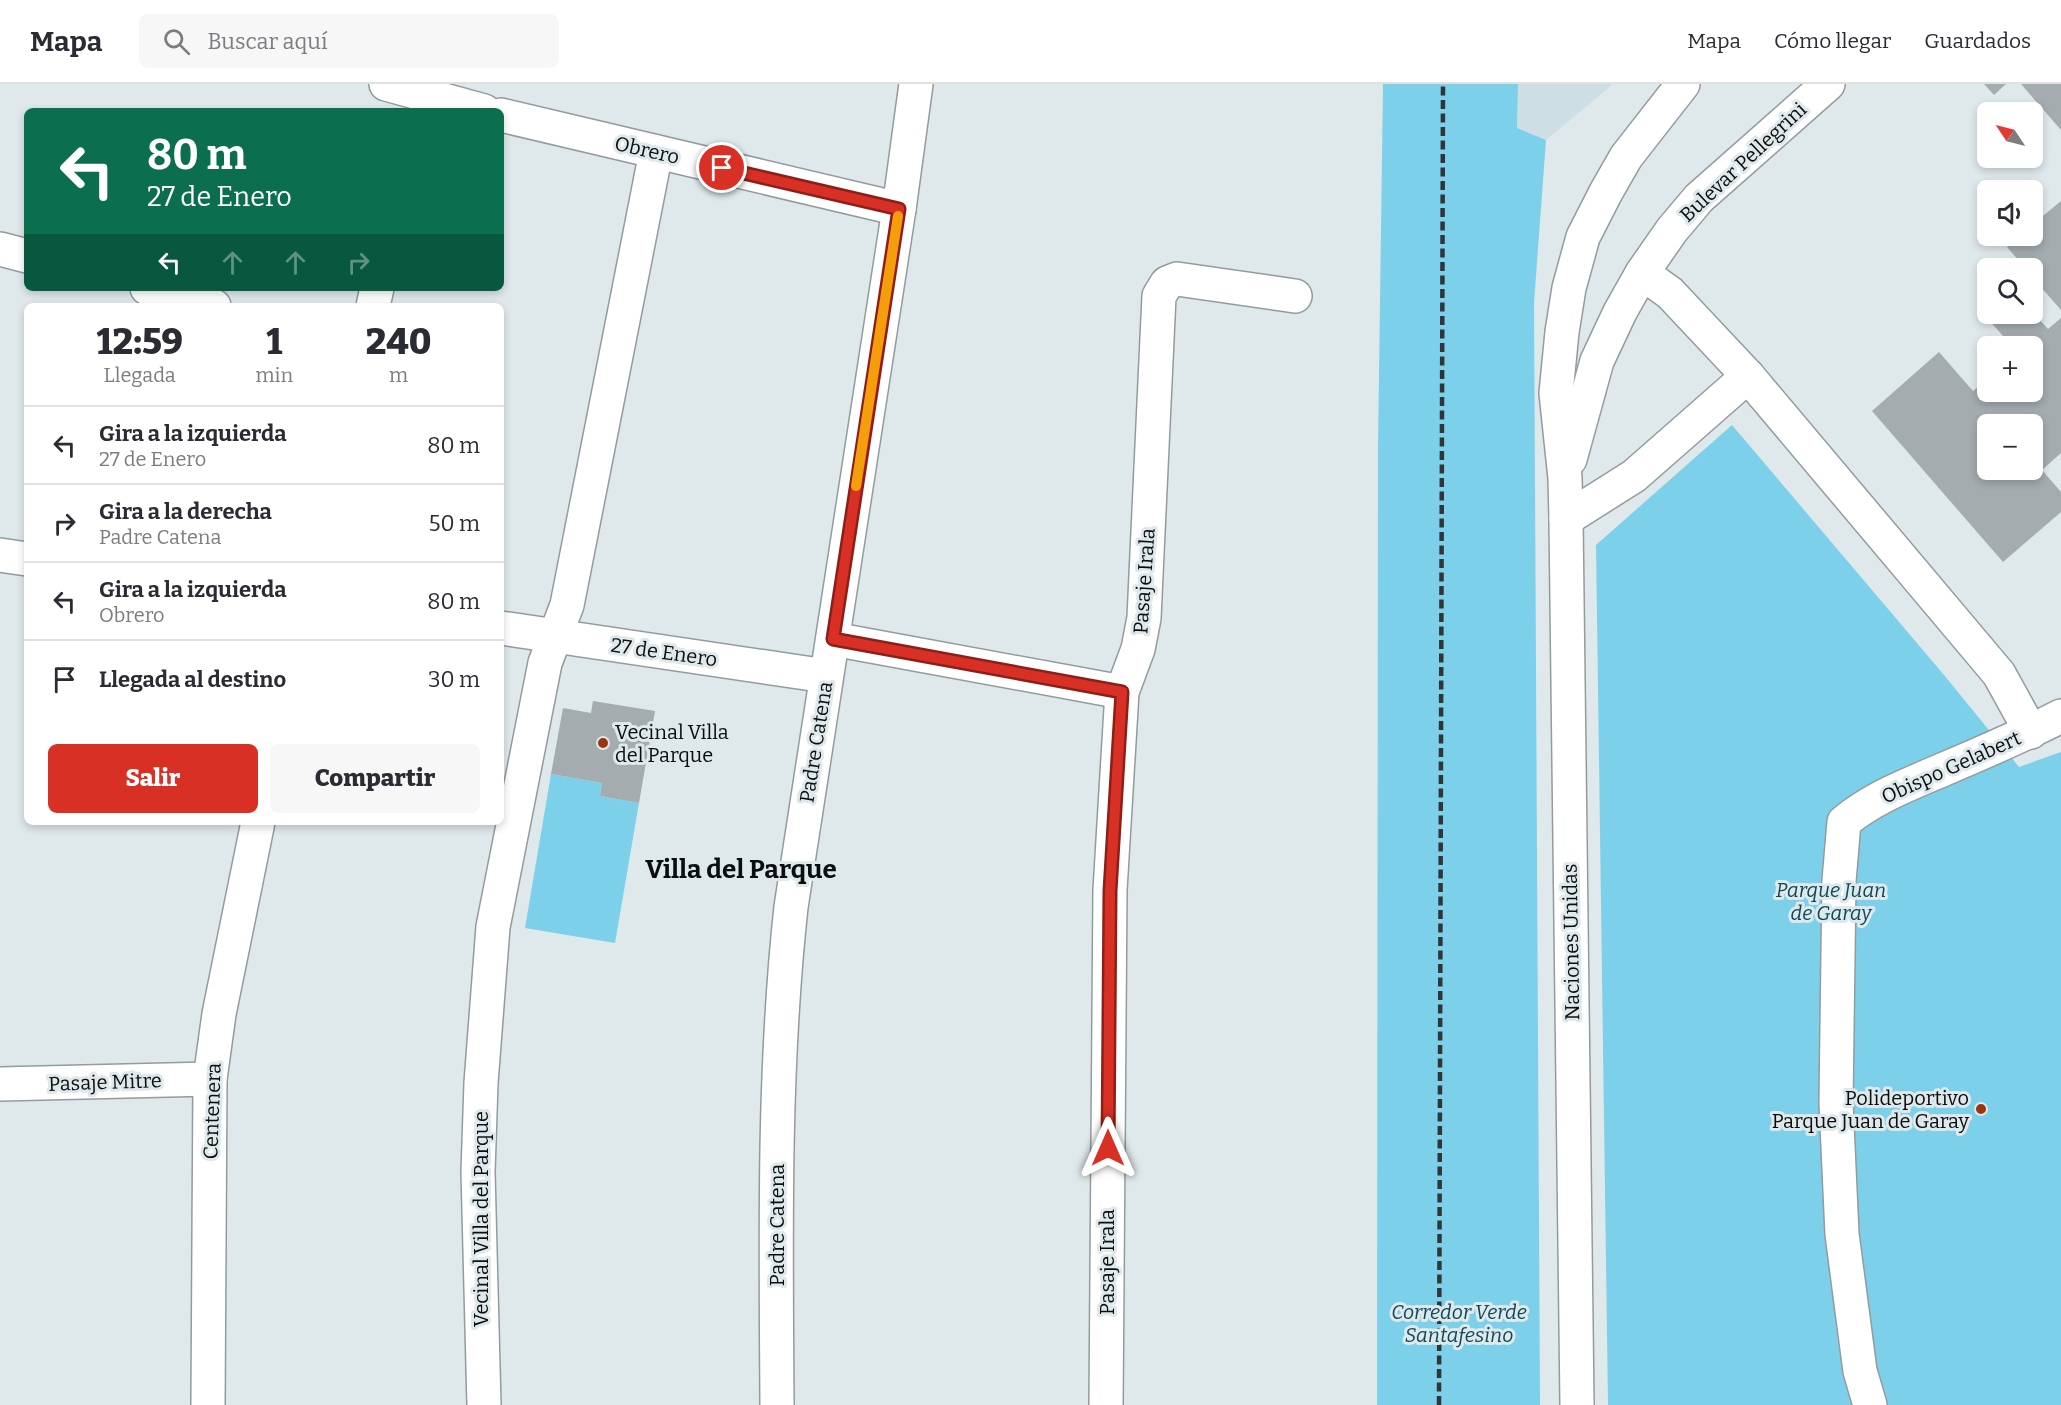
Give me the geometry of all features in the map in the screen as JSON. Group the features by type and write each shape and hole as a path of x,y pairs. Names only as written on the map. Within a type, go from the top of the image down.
{"street":[{"name":"Padre Catena","path":"777,1405 779,1053 782,984 791,907 899,209 916,84"},
{"path":"1564,478 1556,393 1569,288 1583,237 1626,157 1683,84"},
{"name":"Bulevar Pellegrini","path":"1564,478 1598,361 1620,312 1642,273 1672,230 1699,198 1828,84"},
{"path":"404,92 471,108"},
{"name":"Obrero","path":"504,116 899,209"},
{"name":"Vecinal Villa del Parque","path":"484,1405 478,1172 481,1083 493,927 545,663 567,605 656,152"},
{"path":"0,249 24,255"},
{"path":"1642,273 1670,293 1748,376 1999,674 2031,732"},
{"name":"Pasaje Irala","path":"1106,1405 1110,891 1122,692 1138,650 1144,618 1159,296 1167,283 1177,279 1295,296"},
{"path":"158,291 203,303"},
{"path":"1566,519 1634,476 1748,376"},
{"name":"Naciones Unidas","path":"1564,478 1577,1405"},
{"path":"0,555 24,559"},
{"name":"27 de Enero","path":"504,628 826,676"},
{"path":"833,639 1122,692"},
{"name":"Obispo Gelabert","path":"1870,1405 1860,1371 1842,1234 1836,1115 1839,881 1844,822 1862,807 1896,790 2031,732 2061,716"},
{"name":"Centenera","path":"208,1405 210,1079 219,1014 257,825"},
{"name":"Pasaje Mitre","path":"0,1084 210,1079"}],"shaded area":[{"path":"1518,84 1613,84 1546,140 1517,128"}],"green space":[{"name":"Corredor Verde Santafesino","path":"1383,84 1518,84 1517,128 1546,140 1534,303 1540,1405 1377,1405 1378,449"},
{"name":"Parque Juan de Garay","path":"1732,425 2019,767 2061,752 2061,1405 1608,1405 1596,545"},
{"path":"551,774 602,783 600,796 639,803 615,943 525,928"}],"building":[{"path":"1984,84 2006,84 1994,95"},
{"path":"2021,84 2061,84 2061,130 2043,109 2043,102 2037,102"},
{"path":"2061,201 2061,310 2043,290 2043,258 2016,258 2007,247 2043,246 2043,216"},
{"path":"2061,318 2061,453 2043,469 2043,414 1977,414 1977,480 2043,480 2043,471 2061,492 2061,512 2003,562 1872,411 1939,352 1973,391 1977,388 1977,402 2043,402 2043,336 2003,336 1992,324 2043,323 2048,329"},
{"name":"Vecinal Villa del Parque","path":"593,701 655,711 639,803 600,796 602,783 551,774 563,708 591,713"}],"railway":[{"path":"1439,1405 1443,84"}],"slow traffic":[{"path":"856,486 898,216"}],"place":[{"name":"Vecinal Villa del Parque","path":"603,743"},
{"name":"Polideportivo Parque Juan de Garay","path":"1981,1109"}],"district":[{"name":"Villa del Parque","path":"741,869"}],"route":[{"path":"722,168 899,209 833,639 1122,692 1110,891 1108,1148"}]}
